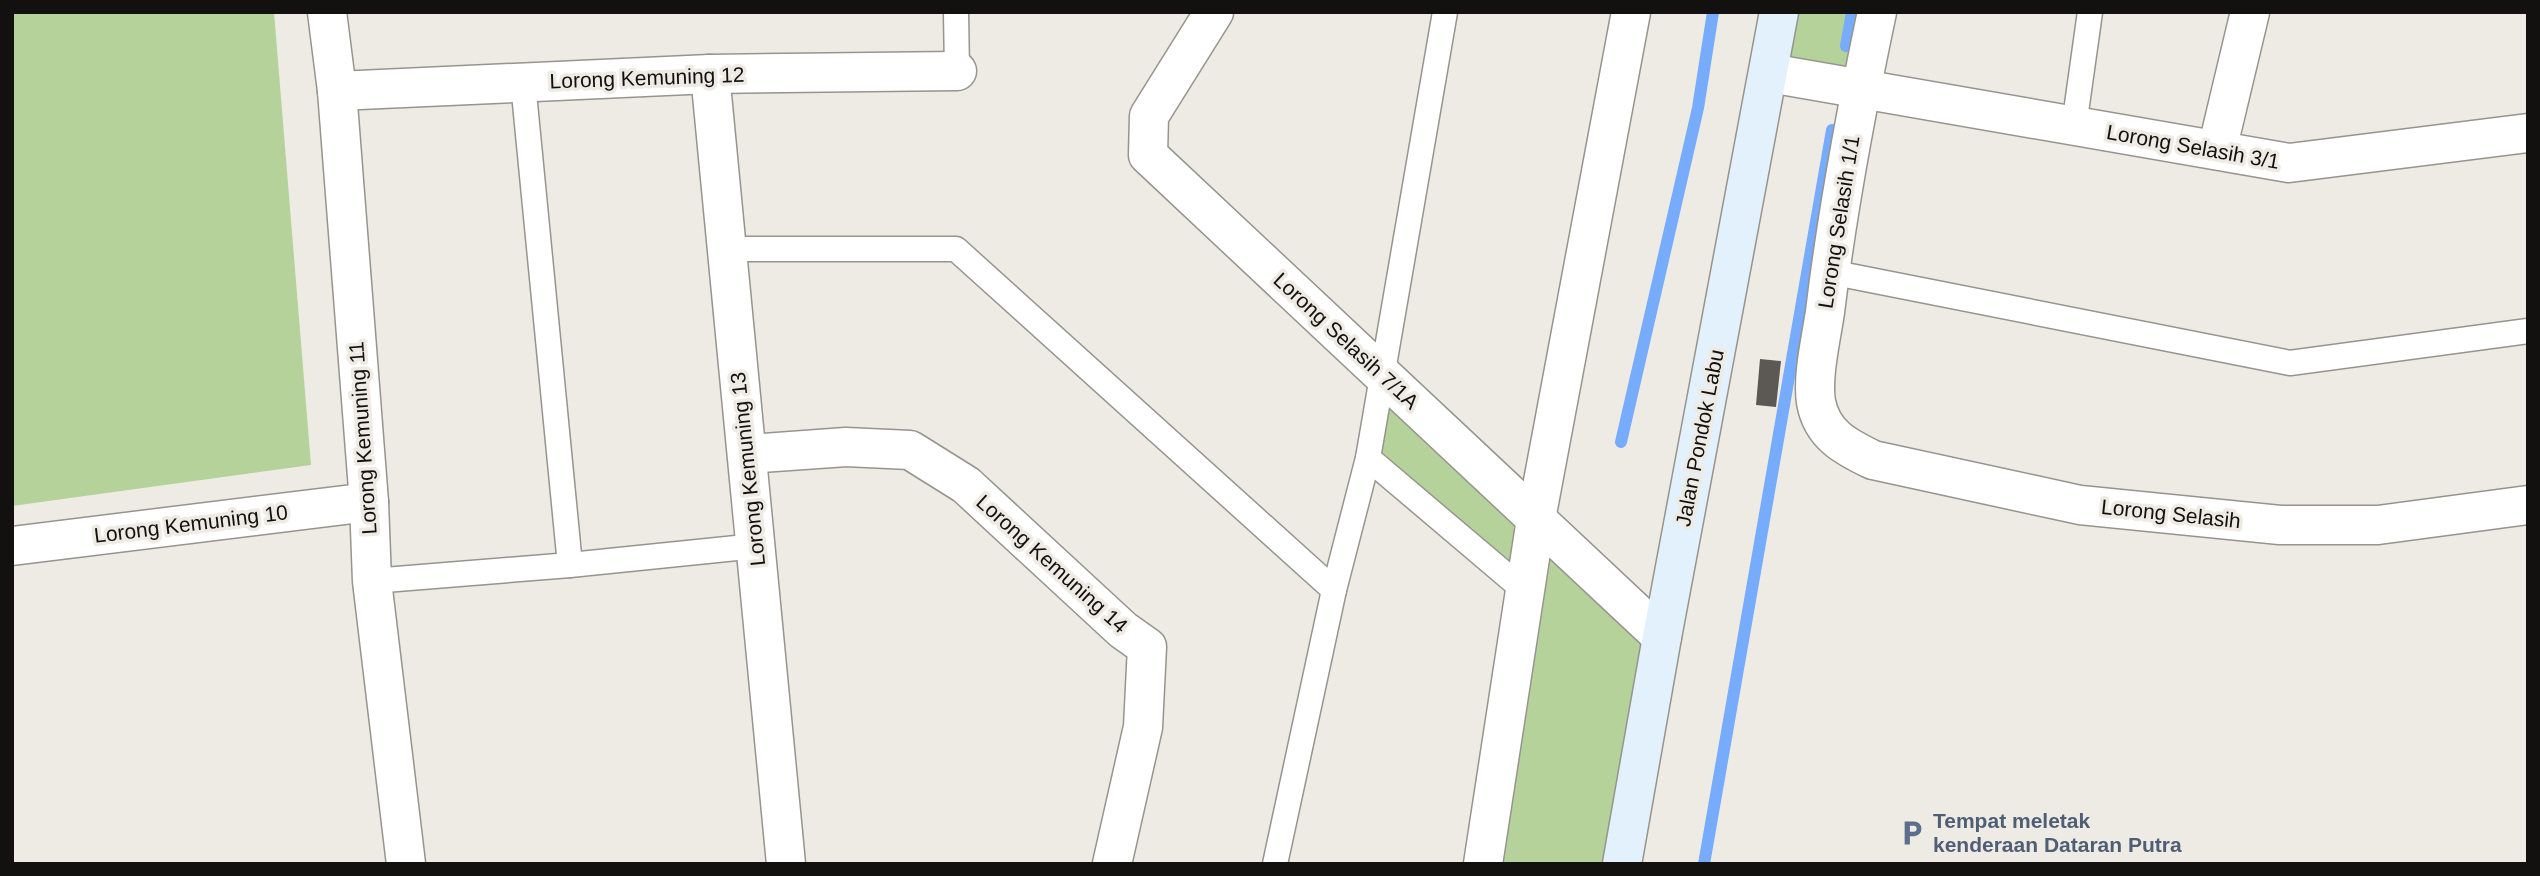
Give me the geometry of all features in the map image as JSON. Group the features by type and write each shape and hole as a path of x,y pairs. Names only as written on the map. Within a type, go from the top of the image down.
{"main road":[{"name":"Jalan Pondok Labu","path":"1622,864 1779,12"}],"street":[{"name":"Lorong Kemuning 11","path":"327,12 337,92 369,502 372,581 406,864"},
{"name":"Lorong Selasih 7/1A","path":"1214,12 1149,116 1148,155 1662,637"},
{"path":"1483,864 1536,519 1631,12"},
{"name":"Lorong Selasih 1/1","path":"1827,431 1816,402 1830,272 1860,90 1877,12"},
{"path":"2217,150 2250,12"},
{"name":"Lorong Kemuning 12","path":"337,92 710,74 957,71"},
{"name":"Lorong Selasih 3/1","path":"1769,73 2289,163 2528,133"},
{"name":"Lorong Kemuning 13","path":"710,74 756,546 778,853"},
{"name":"Lorong Selasih","path":"1827,431 1844,446 1873,460 2080,505 2280,525 2378,525 2528,505"},
{"name":"Lorong Kemuning 14","path":"747,454 846,447 910,450 966,485 1123,630 1147,647 1143,727 1112,864"},
{"name":"Lorong Kemuning 10","path":"12,546 369,502"}],"lane":[{"path":"956,12 957,71"},
{"path":"1275,864 1334,590 1368,458 1445,12"},
{"path":"2074,126 2090,12"},
{"path":"523,83 570,565"},
{"path":"725,249 956,249 1334,590"},
{"path":"1830,272 2290,363 2528,331"},
{"path":"1368,458 1525,590"},
{"path":"372,581 756,546"}],"green space":[{"path":"12,12 274,12 311,465 12,506"},
{"path":"1779,12 1877,12 1860,90 1769,73"},
{"path":"1383,376 1662,637 1622,864 1483,864 1525,591 1368,458"}],"building":[{"path":"1760,359 1781,361 1776,407 1756,405"}],"waterway":[{"path":"1621,442 1698,108 1713,12"},
{"path":"1846,46 1852,12"},
{"path":"1704,864 1832,130"}],"place":[{"name":"Tempat meletak kenderaan Dataran Putra","path":"1912,833"}]}
